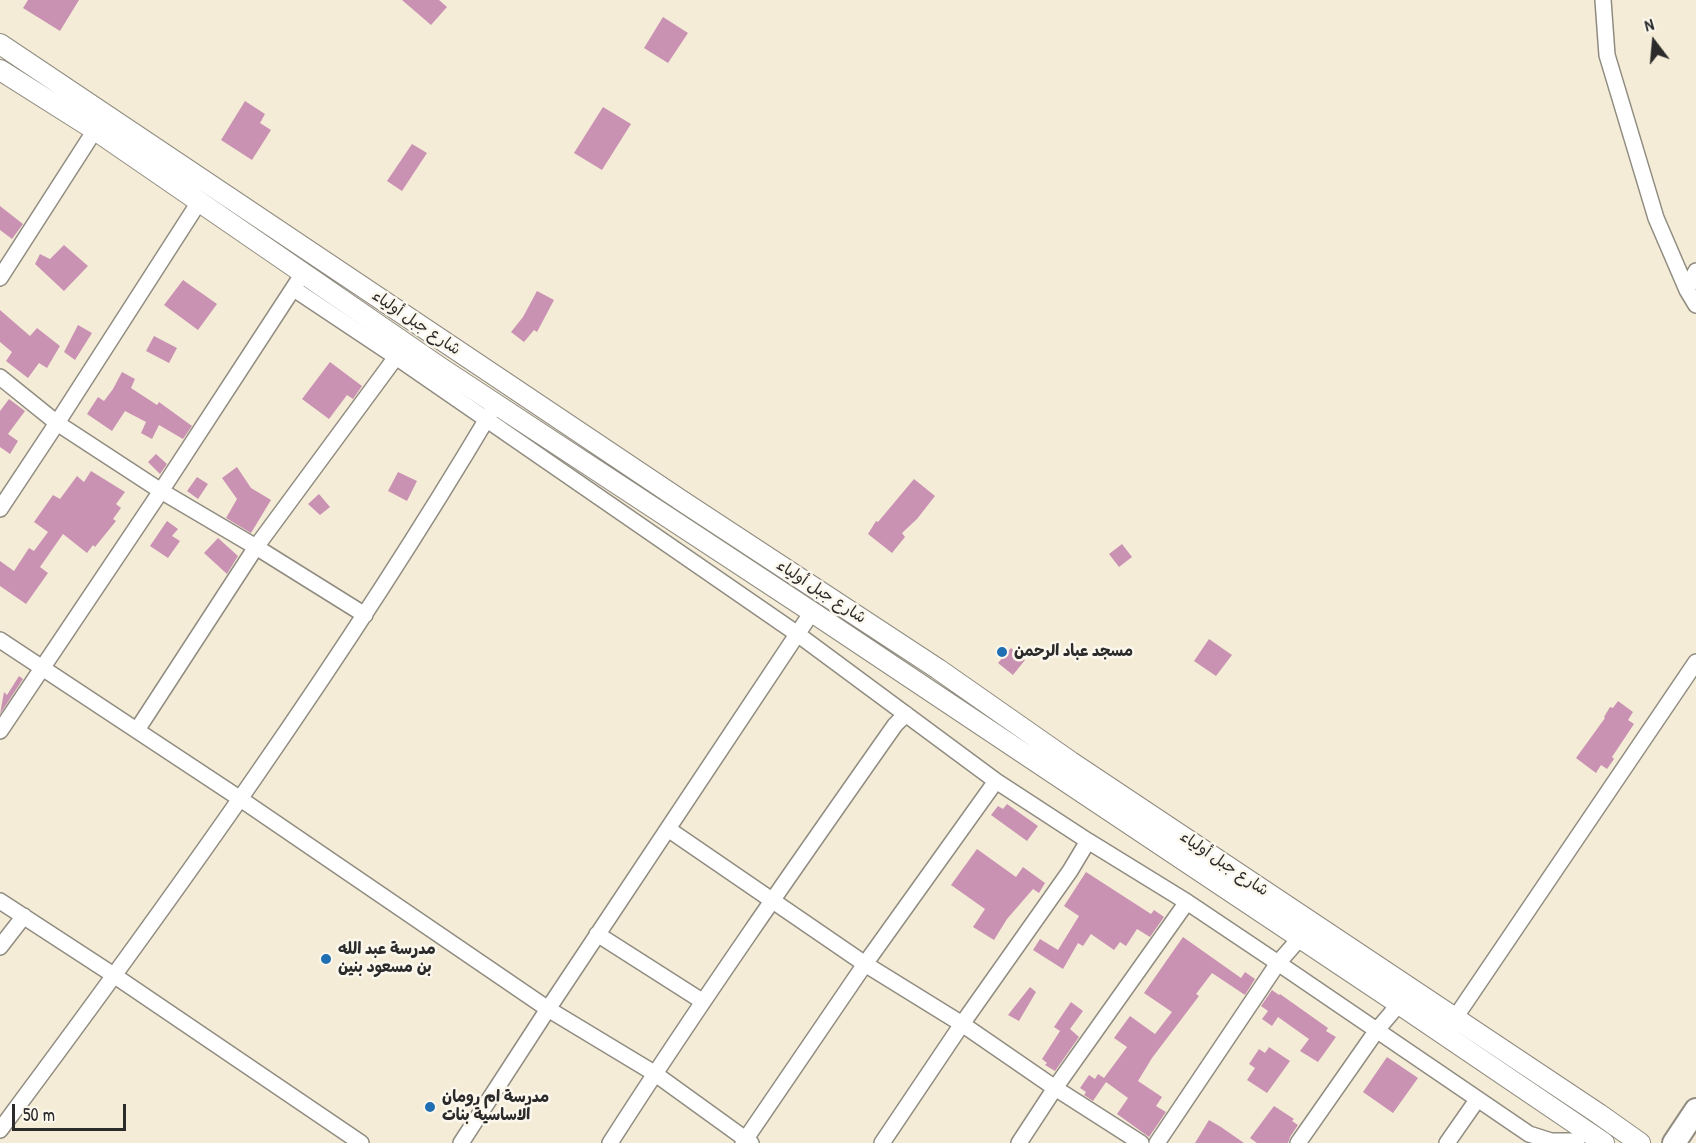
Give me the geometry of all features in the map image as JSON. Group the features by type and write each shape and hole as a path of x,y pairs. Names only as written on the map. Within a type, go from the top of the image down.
{"highway":[{"path":"1674,1143 1696,1110"}],"main road":[{"name":"شارع جبل أولياء","path":"0,44 682,501 938,669 1071,762 1640,1143"},
{"name":"شارع جبل أولياء","path":"0,71 95,130 199,202 299,281 441,368 491,412 812,612 1399,1004 1580,1138 1604,1143"}],"street":[{"path":"1603,0 1607,55 1656,218 1687,290 1696,305"},
{"path":"0,278 95,130"},
{"path":"0,509 199,202"},
{"path":"1687,290 1696,271"},
{"path":"0,731 299,281 396,357 491,412 996,781 1088,842 1187,902 1529,1134 1551,1141 1580,1138"},
{"path":"137,730 256,547 396,357"},
{"path":"0,377 57,423 161,491 365,615"},
{"path":"0,1130 115,976 365,615 491,412"},
{"path":"461,1143 812,612"},
{"path":"0,640 239,798 548,1009 654,1073 746,1142 866,964 996,781"},
{"path":"1455,1018 1696,662"},
{"path":"610,1143 702,1001 895,725 906,714"},
{"path":"669,829 866,964 962,1024 1055,1088 1141,1143"},
{"path":"882,1143 1088,842"},
{"path":"0,901 361,1143"},
{"path":"1019,1143 1055,1088 1187,902"},
{"path":"0,947 24,916"},
{"path":"597,934 702,1001"},
{"path":"1157,1143 1278,963 1300,938"},
{"path":"1298,1143 1377,1030 1399,1004"},
{"path":"1447,1143 1477,1100"}],"building":[{"path":"28,0 79,0 60,31 23,8"},
{"path":"402,0 439,0 447,7 431,25"},
{"path":"663,17 688,33 668,63 644,48"},
{"path":"245,101 265,114 260,123 271,130 252,160 221,140"},
{"path":"603,107 631,124 602,170 574,153"},
{"path":"412,144 427,153 402,191 387,181"},
{"path":"0,206 23,224 12,239 0,230"},
{"path":"64,245 88,266 64,291 35,264 40,254 50,259"},
{"path":"183,280 217,304 198,330 164,305"},
{"path":"537,291 554,300 537,332 534,330 524,342 511,332 523,317"},
{"path":"0,310 30,336 37,328 60,346 47,368 39,363 28,378 6,361 12,352 0,342"},
{"path":"78,325 92,333 75,360 64,352"},
{"path":"154,336 177,348 169,363 146,351"},
{"path":"330,362 362,386 353,399 347,395 329,419 302,399"},
{"path":"122,372 135,379 131,388 157,405 159,402 192,426 183,439 159,425 152,439 141,433 146,422 125,411 112,431 87,414 98,397 104,401"},
{"path":"9,399 25,411 8,434 18,441 10,454 0,447 0,411"},
{"path":"156,454 167,464 160,474 148,462"},
{"path":"237,467 251,488 271,500 251,533 226,518 237,499 222,478"},
{"path":"91,471 125,492 116,504 121,508 113,519 116,521 95,547 93,545 87,553 63,534 40,567 48,573 26,604 0,586 0,561 14,571 29,548 34,551 48,532 34,522 53,495 60,499 77,476 84,482"},
{"path":"398,472 417,481 407,501 388,491"},
{"path":"197,477 208,484 198,499 187,491"},
{"path":"914,479 935,496 917,519 902,533 905,537 892,553 868,534 876,521 878,522"},
{"path":"319,494 330,507 320,515 308,504"},
{"path":"167,521 178,529 172,536 180,541 168,558 150,546"},
{"path":"218,538 238,556 227,574 204,553"},
{"path":"1122,544 1132,557 1119,567 1109,554"},
{"path":"1209,639 1232,655 1216,676 1194,661"},
{"path":"1011,648 1025,660 1013,675 998,663"},
{"path":"19,676 23,679 0,714 4,692 7,695"},
{"path":"1618,701 1633,712 1628,720 1634,724 1612,757 1614,759 1607,769 1601,765 1596,773 1576,758 1605,718 1610,707 1613,708"},
{"path":"1007,804 1038,826 1027,841 991,815 998,806 1003,809"},
{"path":"977,849 1016,877 1023,867 1045,883 1039,893 1033,889 1007,919 994,940 973,927 985,909 951,885"},
{"path":"1086,872 1151,914 1154,910 1164,917 1150,937 1137,929 1126,946 1120,942 1114,950 1091,934 1083,946 1078,943 1063,969 1033,950 1040,939 1058,950 1079,916 1064,906"},
{"path":"1183,937 1241,978 1245,972 1255,979 1245,995 1212,973 1196,994 1199,996 1152,1058 1138,1081 1162,1097 1156,1106 1166,1112 1149,1137 1117,1114 1128,1098 1106,1082 1093,1101 1084,1095 1086,1092 1080,1088 1089,1075 1095,1079 1098,1074 1104,1078 1127,1047 1114,1038 1130,1016 1155,1034 1172,1012 1144,993"},
{"path":"1030,987 1036,992 1019,1021 1008,1015"},
{"path":"1272,990 1328,1028 1326,1031 1336,1037 1318,1062 1300,1051 1309,1039 1278,1017 1272,1026 1262,1019 1268,1011 1261,1006"},
{"path":"1071,1002 1083,1011 1070,1029 1079,1037 1055,1071 1045,1065 1047,1063 1042,1059 1060,1031 1054,1027"},
{"path":"1269,1047 1290,1061 1267,1093 1247,1080 1255,1068 1249,1064 1259,1049 1265,1053"},
{"path":"1387,1057 1418,1078 1393,1113 1363,1092"},
{"path":"1274,1106 1294,1119 1292,1121 1298,1125 1288,1143 1257,1143 1250,1138"},
{"path":"1209,1120 1221,1127 1244,1143 1195,1143"}],"place":[{"name":"مسجد عباد الرحمن","path":"1002,652"},
{"name":"مدرسة عبد الله بن مسعود بنين","path":"326,959"},
{"name":"مدرسة ام رومان الاساسية بنات","path":"430,1107"}]}
